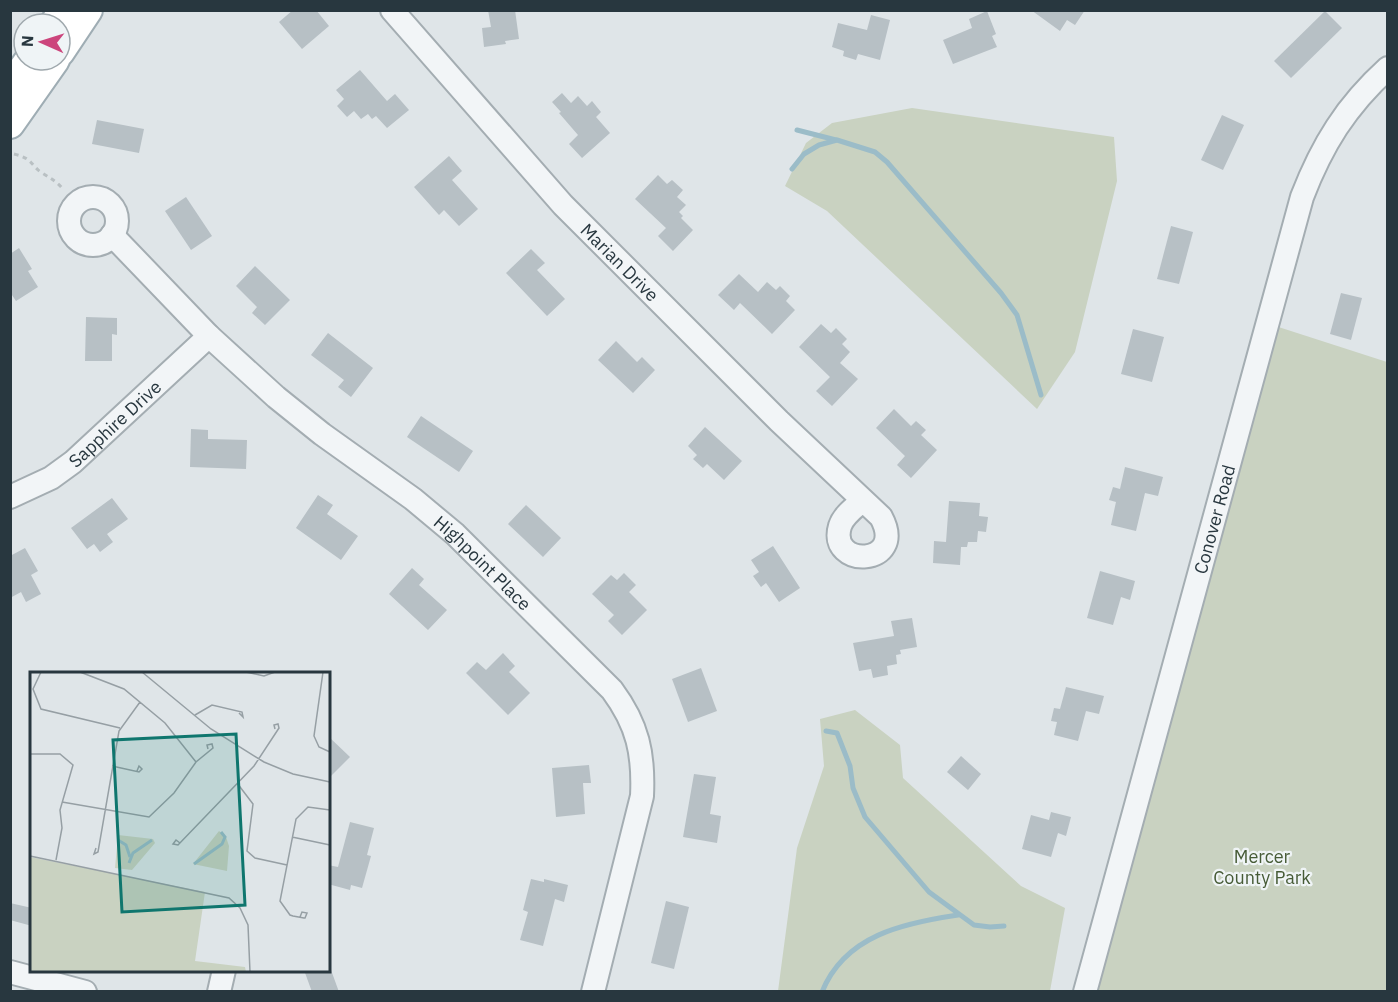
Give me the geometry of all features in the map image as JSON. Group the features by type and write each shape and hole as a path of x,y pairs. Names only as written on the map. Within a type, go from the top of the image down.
{"main road":[{"path":"72,34 88,10"},
{"path":"10,87 21,72"},
{"path":"10,124 47,72"}],"street":[{"name":"Marian Drive","path":"397,12 563,205 861,501"},
{"name":"Conover Road","path":"1085,992 1302,197 1315,164 1332,133 1369,85 1388,68"},
{"name":"Highpoint Place","path":"112,235 209,336 276,397 322,434 413,499 455,534 612,690 623,705 634,726 640,748 643,771 642,796 593,992"},
{"name":"Sapphire Drive","path":"10,497 51,478 73,462 209,336"},
{"path":"10,972 85,992"},
{"path":"219,992 224,972"}],"path":[{"path":"14,154 33,162 40,172 50,176 63,188"}],"green space":[{"path":"912,108 1114,137 1117,181 1075,352 1037,409 827,211 785,186 806,143 832,123"},
{"name":"Mercer County Park","path":"1269,324 1387,362 1387,991 1086,992"},
{"path":"855,710 900,745 903,778 1021,886 1065,908 1050,991 778,991 797,848 824,766 820,719"}],"building":[{"path":"293,10 316,10 329,26 302,49 279,22"},
{"path":"488,10 515,10 519,39 505,41 506,44 484,47 482,28 491,27"},
{"path":"1031,10 1085,10 1075,25 1067,20 1060,31"},
{"path":"987,11 996,34 992,36 997,47 953,64 943,40 972,28 969,19"},
{"path":"1325,11 1342,28 1291,78 1274,61"},
{"path":"871,15 890,20 880,60 858,54 856,60 843,56 844,51 832,47 838,23 867,30"},
{"path":"360,70 387,101 395,94 409,110 387,128 376,116 372,119 368,114 361,119 354,111 347,117 337,106 344,99 336,90"},
{"path":"562,93 571,103 578,96 587,106 592,101 601,112 596,117 610,133 582,158 569,144 578,135 552,102"},
{"path":"1222,115 1244,125 1223,170 1201,160"},
{"path":"97,120 144,129 139,153 92,144"},
{"path":"449,156 462,171 452,180 478,209 459,226 444,210 439,215 414,187"},
{"path":"658,175 667,184 672,180 683,190 677,197 686,205 679,212 683,216 681,218 693,230 673,251 658,236 666,228 635,199"},
{"path":"186,197 212,236 191,250 165,211"},
{"path":"1171,226 1193,232 1179,284 1157,279"},
{"path":"19,248 32,269 28,271 38,287 16,301 10,292 10,254"},
{"path":"531,249 545,263 537,270 565,299 547,316 506,273"},
{"path":"255,266 290,300 265,325 252,313 257,307 236,286"},
{"path":"739,274 758,292 767,282 776,290 780,286 790,296 786,301 795,310 772,334 740,303 734,310 718,295"},
{"path":"1341,293 1362,298 1351,340 1330,334"},
{"path":"86,317 117,318 117,335 112,334 112,361 85,361"},
{"path":"821,324 831,333 836,328 847,339 842,344 850,352 840,363 858,379 832,406 816,391 830,377 799,347"},
{"path":"1133,329 1164,337 1152,382 1121,374"},
{"path":"328,333 373,368 351,397 338,387 344,380 311,355"},
{"path":"616,341 637,362 642,357 655,370 633,393 598,360"},
{"path":"894,409 911,426 916,421 926,430 921,435 937,450 911,478 897,465 905,456 876,428"},
{"path":"421,416 473,451 459,472 407,437"},
{"path":"705,427 742,461 724,480 707,464 703,468 693,459 697,455 688,446"},
{"path":"191,429 208,430 208,439 247,440 246,469 190,467"},
{"path":"1125,467 1163,477 1158,496 1145,493 1136,531 1111,525 1116,502 1109,500 1113,487 1120,489"},
{"path":"318,495 333,505 327,514 358,536 341,560 296,528"},
{"path":"112,498 128,519 107,534 113,542 100,552 94,544 87,549 71,528"},
{"path":"949,501 980,503 979,516 988,517 986,532 978,531 977,542 968,542 967,547 961,547 960,565 933,563 934,541 946,542"},
{"path":"526,505 561,538 543,557 508,524"},
{"path":"773,546 800,588 779,602 766,583 761,587 753,576 759,572 751,560"},
{"path":"25,548 38,571 31,575 41,594 26,602 21,592 10,598 10,556"},
{"path":"412,568 424,579 419,585 447,610 428,630 389,594"},
{"path":"1100,571 1135,581 1130,600 1121,597 1113,625 1087,618"},
{"path":"624,573 636,585 629,592 647,610 622,635 608,621 614,615 592,594 611,575 617,580"},
{"path":"912,618 917,647 900,650 901,654 896,655 897,664 887,666 888,675 873,678 871,669 859,671 853,643 894,636 891,621"},
{"path":"503,653 515,666 509,672 530,693 508,715 466,673 477,662 486,670"},
{"path":"701,668 717,711 688,722 672,679"},
{"path":"1066,687 1104,696 1099,714 1086,711 1078,741 1054,735 1057,722 1051,721 1054,708 1060,709"},
{"path":"330,738 350,757 330,777"},
{"path":"961,756 981,774 968,790 947,772"},
{"path":"589,765 591,783 583,783 585,814 556,817 552,768"},
{"path":"694,774 716,777 710,814 721,816 717,843 683,837"},
{"path":"1051,812 1071,817 1066,836 1058,833 1051,857 1022,849 1031,815 1049,820"},
{"path":"350,822 374,828 367,855 371,856 362,888 351,885 350,890 330,885 330,865 338,867"},
{"path":"531,879 544,882 544,879 568,885 564,902 555,899 543,946 520,940 528,912 523,910"},
{"path":"666,901 689,907 674,969 651,963"},
{"path":"10,903 30,908 30,925 10,920"},
{"path":"331,970 339,992 312,992 305,972 330,972"}],"waterway":[{"path":"797,130 836,140"},
{"path":"792,169 804,154 819,145 837,140 875,152 887,162 1001,293 1017,315 1041,395"},
{"path":"826,731 837,733 850,766 853,788 865,817 929,892 974,925 1004,926"},
{"path":"822,992 832,973 845,957 878,935 917,922 958,915"}]}
